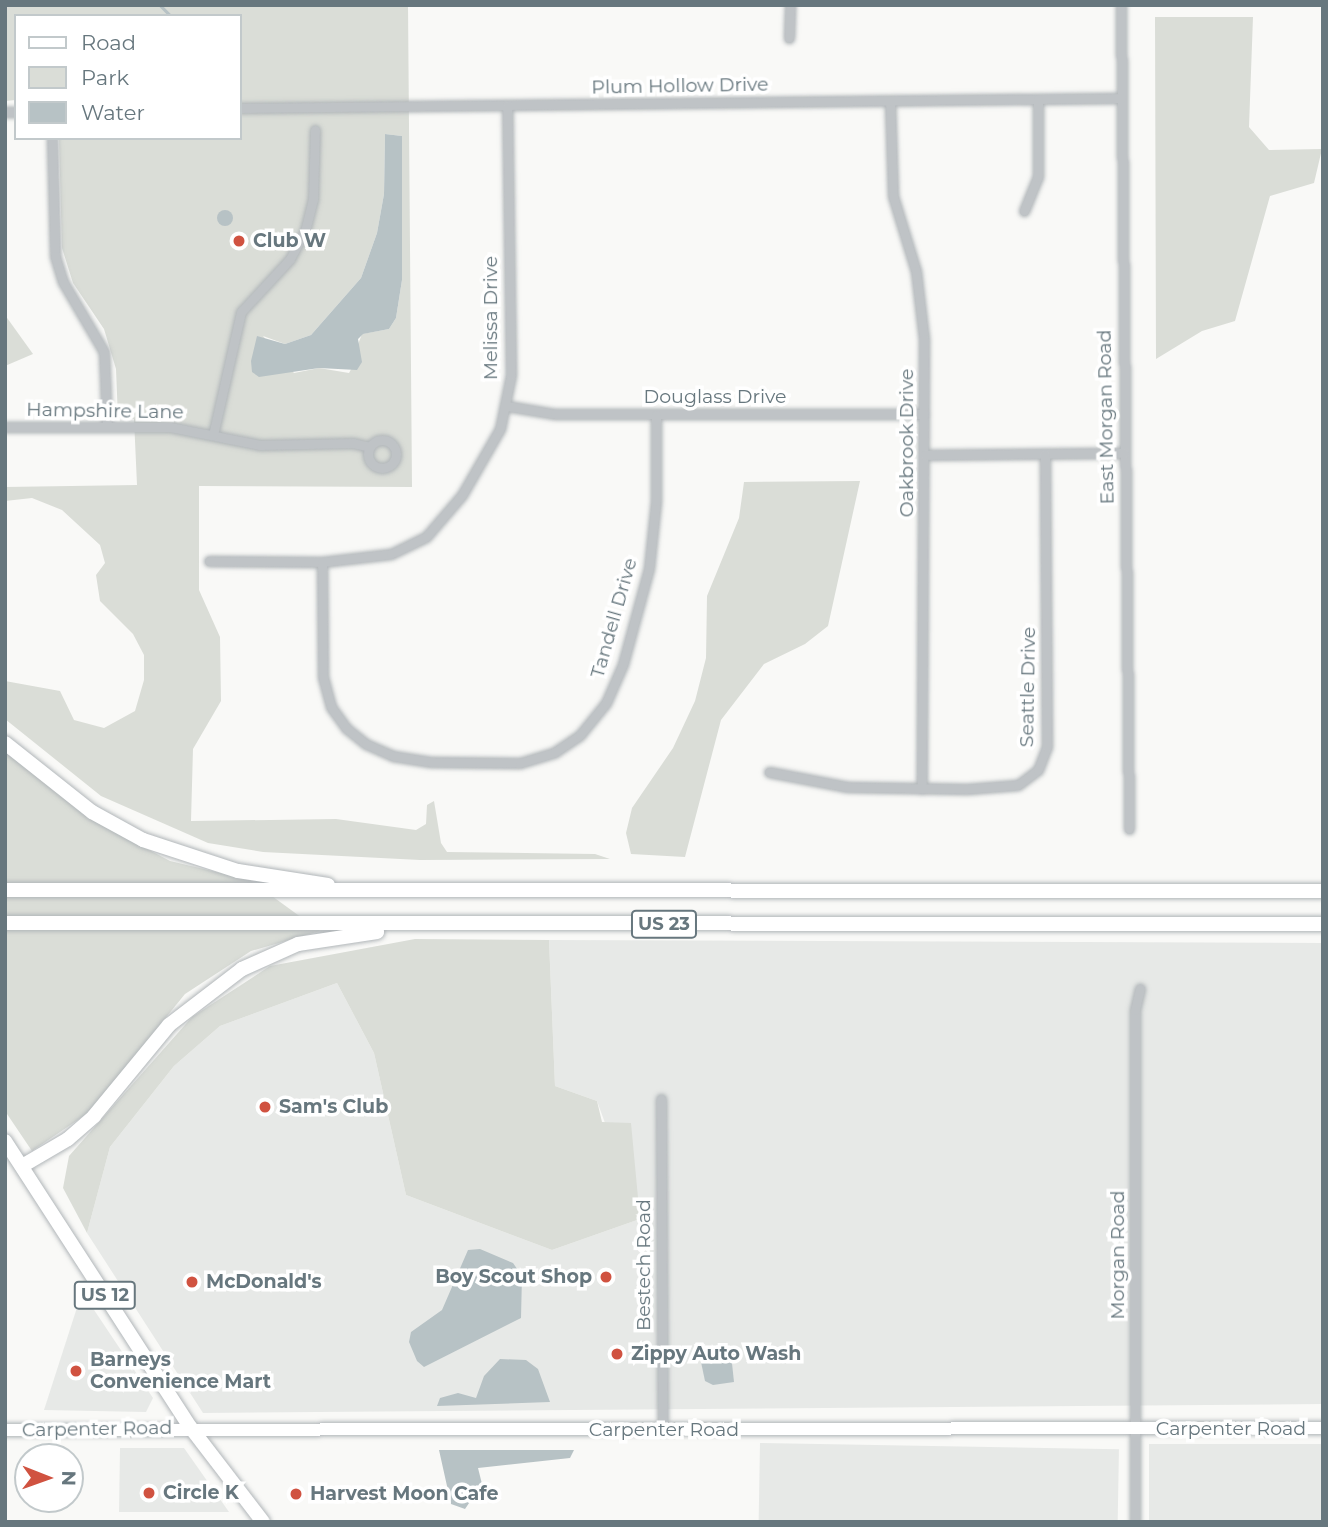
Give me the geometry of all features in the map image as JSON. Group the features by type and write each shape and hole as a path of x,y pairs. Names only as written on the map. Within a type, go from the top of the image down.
{"highway":[{"path":"5,743 92,811 144,840 239,872 371,892"},
{"name":"US 23","path":"5,890 1323,891"},
{"name":"US 23","path":"5,923 1323,924"},
{"path":"22,1166 68,1139 94,1116 169,1025 242,969 269,955 325,938 465,924"},
{"name":"US 12","path":"5,1141 191,1428 263,1522"}],"main road":[{"name":"Carpenter Road","path":"5,1430 1323,1428"}],"street":[{"path":"789,38 790,5"},
{"name":"East Morgan Road","path":"1121,5 1129,829"},
{"path":"1024,211 1038,177 1038,99"},
{"name":"Plum Hollow Drive","path":"242,108 1121,99"},
{"name":"Oakbrook Drive","path":"890,101 893,196 922,300 925,414 922,789"},
{"name":"Melissa Drive","path":"209,561 321,562 391,554 426,537 462,495 500,429 507,406 511,375 507,105"},
{"path":"213,435 242,312 290,259 305,230 313,200 315,130"},
{"path":"52,140 55,256 63,282 104,352 107,427"},
{"name":"Douglass Drive","path":"507,406 555,414 925,414"},
{"name":"Tandell Drive","path":"321,562 323,677 331,707 346,728 366,744 393,756 432,762 520,763 555,752 580,735 606,703 623,664 649,568 656,500 656,415"},
{"name":"Hampshire Lane","path":"5,427 170,427 260,445 353,443 370,447"},
{"path":"925,455 1124,453"},
{"name":"Seattle Drive","path":"769,772 814,783 922,789 1018,785 1038,770 1044,758 1045,454"},
{"name":"Morgan Road","path":"1135,1522 1135,1010 1140,989"},
{"name":"Bestech Road","path":"661,1099 663,1430"}],"shaded area":[{"path":"549,940 1323,943 1323,1404 203,1413 87,1233 110,1147 174,1066 220,1026 337,983 374,1053 406,1195 552,1250 640,1219 597,1101 555,1086"},
{"path":"82,1292 153,1398 146,1412 44,1410"},
{"path":"760,1443 1119,1449 1118,1522 759,1522"},
{"path":"1149,1444 1323,1444 1323,1522 1149,1522"},
{"path":"120,1448 184,1448 229,1512 119,1512"}],"green space":[{"path":"5,5 408,5 412,487 199,486 199,590 220,637 221,701 193,749 191,821 336,819 416,830 426,824 427,805 434,801 441,843 447,852 595,854 610,859 420,860 263,852 208,843 101,796 5,719 5,681 60,691 74,720 104,728 135,711 144,680 144,655 133,634 100,601 96,575 105,563 100,545 62,510 32,498 5,501 5,487 137,485 134,419 118,418 116,369 104,329 73,283 62,248 59,140 242,140 242,14 14,14 14,100 5,101","holes":["385,134 402,136 402,280 396,318 389,329 362,334 357,347 360,353 349,373 319,368 294,373 263,336 285,344 311,335 361,278 377,233 384,194"]},
{"path":"1155,17 1253,17 1249,127 1269,150 1322,149 1314,183 1270,196 1235,321 1202,331 1156,359"},
{"path":"5,315 33,354 5,366"},
{"path":"860,481 828,626 805,644 764,664 721,720 685,857 631,854 626,833 632,808 673,748 695,701 706,658 707,596 739,518 744,482"},
{"path":"5,752 96,822 170,861 250,880 320,931 251,951 185,994 88,1113 32,1151 5,1111"},
{"path":"415,939 549,940 555,1086 597,1101 602,1122 631,1123 640,1219 552,1250 406,1195 374,1053 337,983 220,1026 174,1066 110,1147 87,1233 63,1188 69,1156 192,1017 270,966"}],"water":[{"path":"385,134 402,136 402,280 396,318 389,329 363,334 358,339 362,362 357,370 319,368 259,377 252,372 251,361 257,336 285,344 311,335 361,278 377,233 384,194"},
{"path":"225,210 231,212 231,224 225,226 219,224 217,218 219,212"},
{"path":"480,1249 513,1263 522,1276 521,1318 424,1367 417,1361 409,1342 411,1332 442,1310 468,1250"},
{"path":"714,1353 731,1354 734,1382 713,1385 705,1381 701,1362"},
{"path":"500,1359 526,1360 538,1369 550,1402 437,1406 440,1398 458,1393 476,1398 484,1376"},
{"path":"439,1450 574,1450 570,1458 478,1468 482,1484 465,1509 451,1504"}],"waterway":[{"path":"160,5 169,14"}],"place":[{"name":"Club W","path":"239,241"},
{"name":"Sam's Club","path":"265,1107"},
{"name":"Boy Scout Shop","path":"606,1277"},
{"name":"McDonald's","path":"192,1282"},
{"name":"Zippy Auto Wash","path":"617,1354"},
{"name":"Barneys Convenience Mart","path":"76,1371"},
{"name":"Circle K","path":"149,1493"},
{"name":"Harvest Moon Cafe","path":"296,1494"}]}
